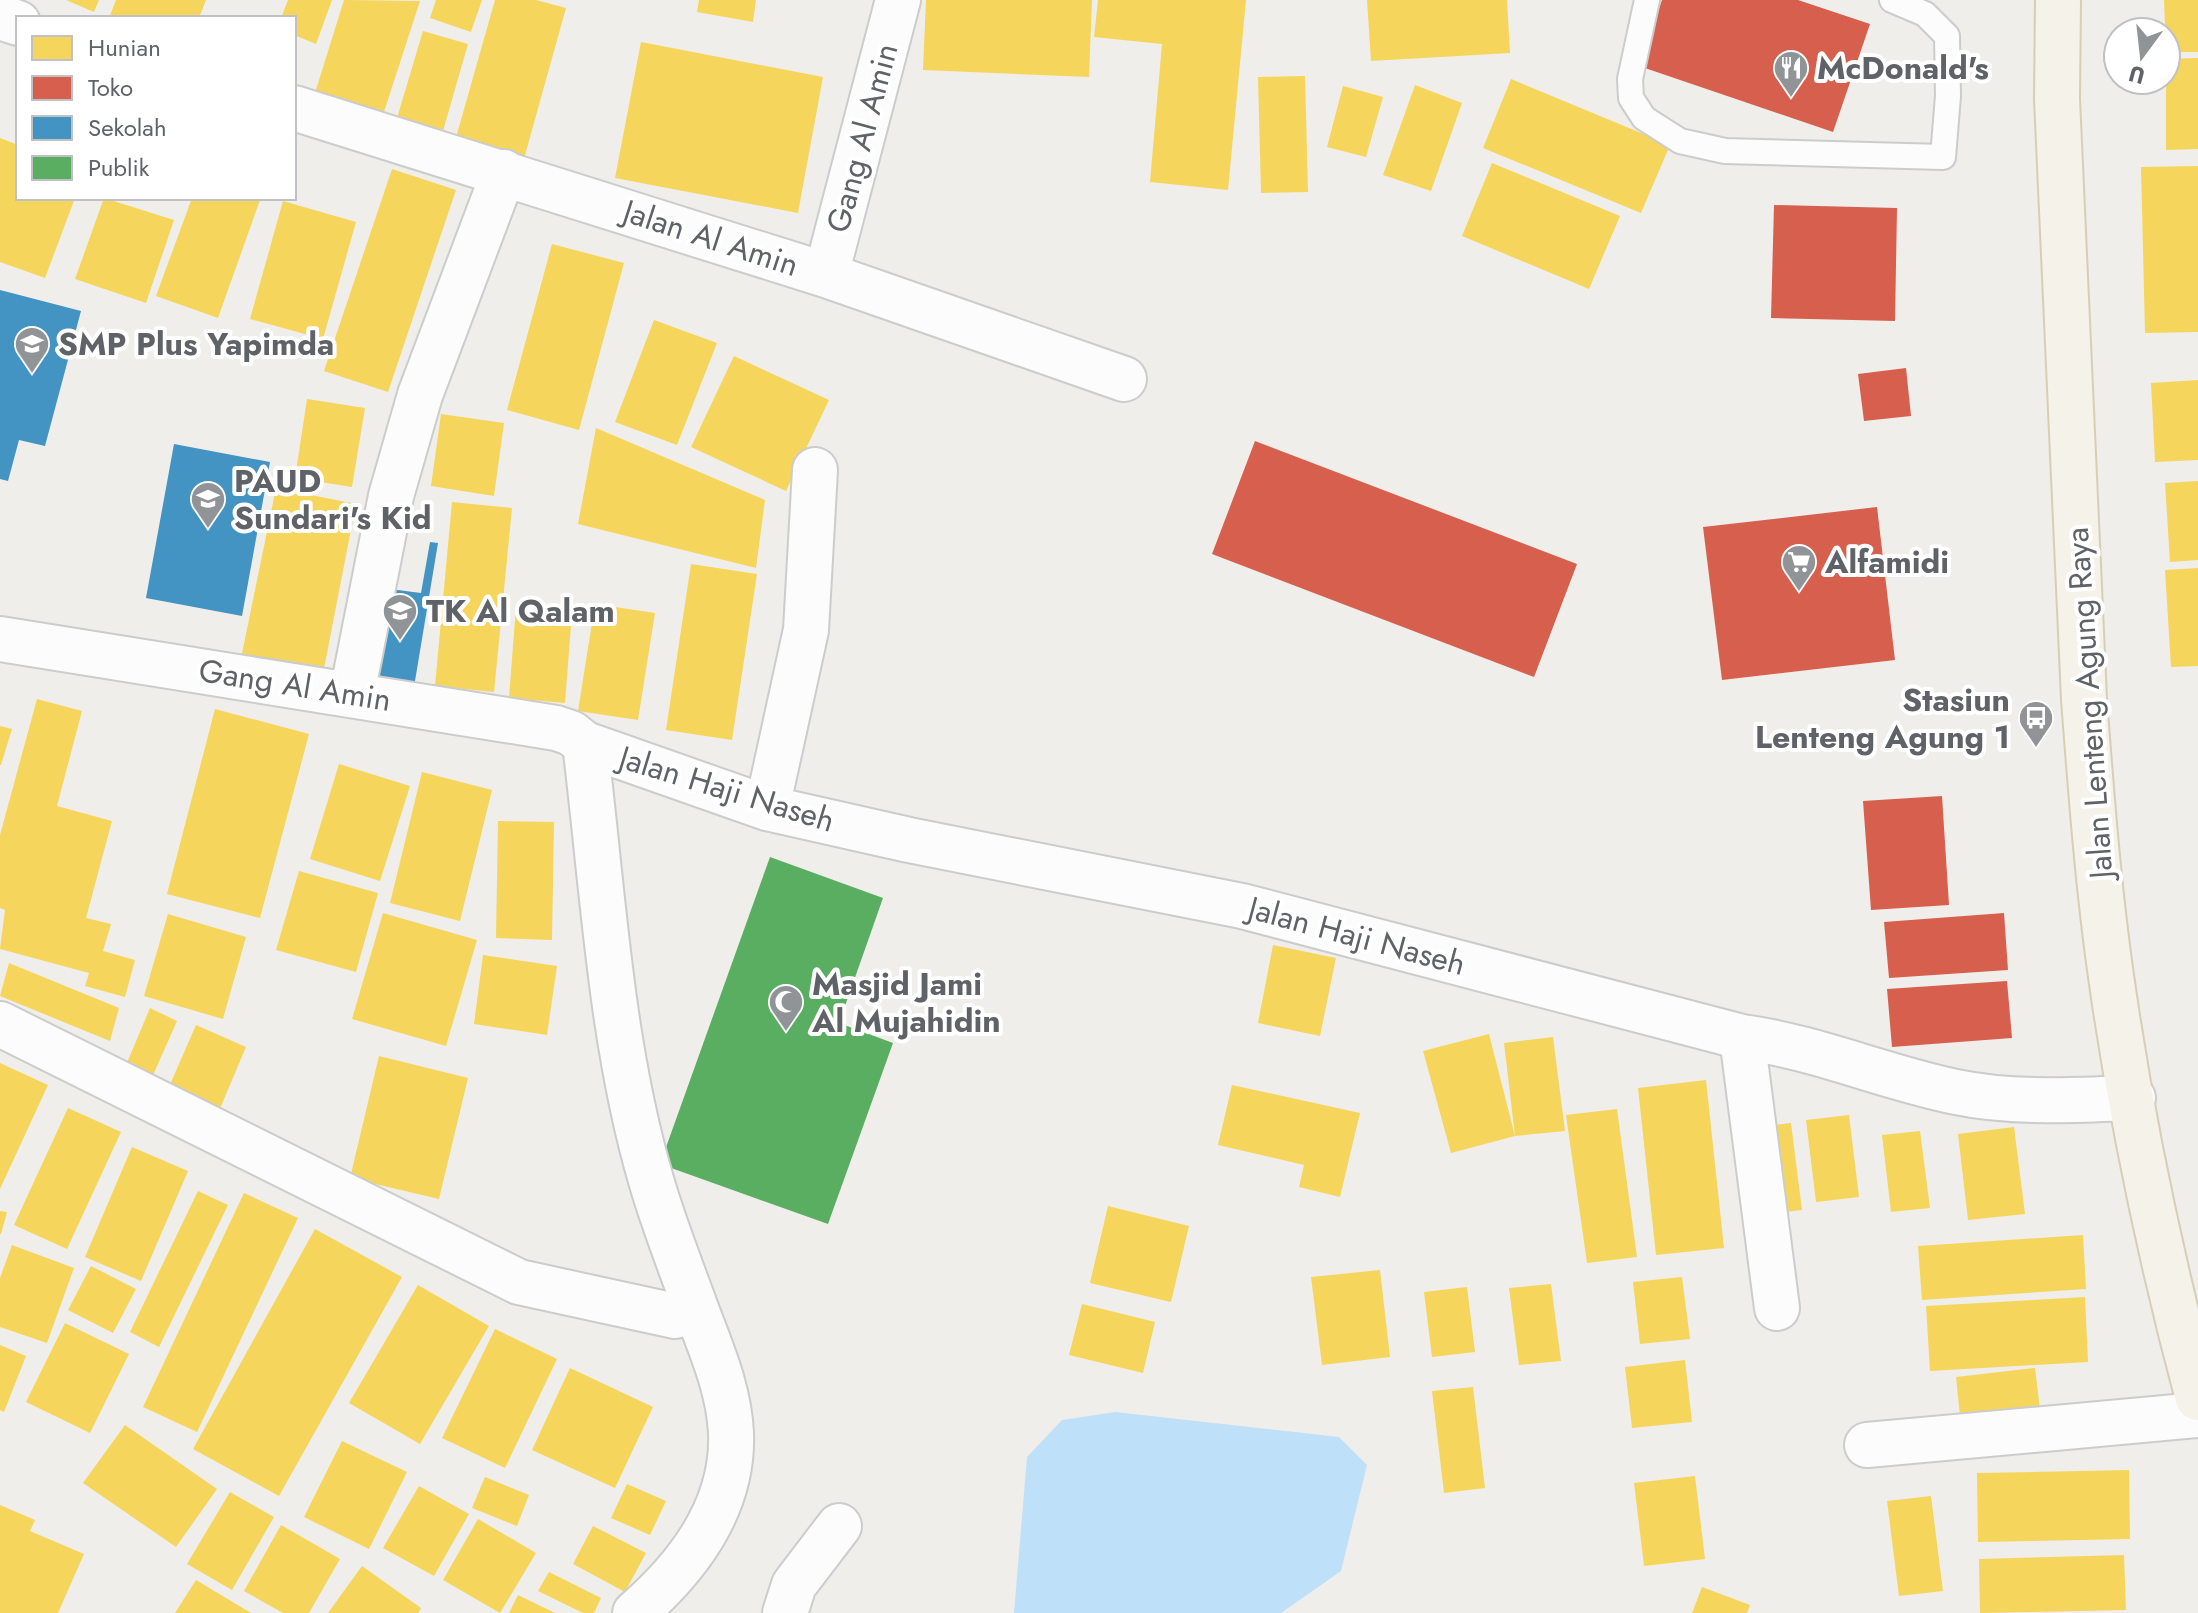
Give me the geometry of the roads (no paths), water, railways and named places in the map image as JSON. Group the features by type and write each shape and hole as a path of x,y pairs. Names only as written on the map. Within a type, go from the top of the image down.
{"main road":[{"name":"Jalan Lenteng Agung Raya","path":"2058,0 2057,99 2084,699 2111,977 2177,1321 2198,1398"}],"street":[{"name":"Gang Al Amin","path":"826,275 898,0"},
{"name":"Jalan Al Amin","path":"296,109 826,275 1124,379"},
{"path":"352,694 391,496 420,395 504,172"},
{"path":"767,808 806,630 815,470"},
{"name":"Gang Al Amin","path":"0,639 556,728 571,733 585,744"},
{"name":"Jalan Haji Naseh","path":"585,744 767,808 909,840 1049,865 1242,906 1742,1037 1789,1044 1955,1092 2011,1101 2133,1098"},
{"path":"585,744 627,1079 651,1181 719,1368 731,1433 727,1483 710,1526 681,1570 635,1613"},
{"path":"0,1024 519,1282 675,1316 687,1311 693,1302"},
{"path":"1742,1037 1777,1308"},
{"path":"1867,1445 2198,1415"},
{"path":"785,1613 794,1585 839,1526"}],"lane":[{"path":"1647,0 1630,79 1631,98 1644,118 1680,141 1725,151 1943,157 1946,144 1947,36 1925,14 1892,0"}],"water":[{"path":"1115,1412 1339,1437 1367,1465 1341,1571 1281,1613 1014,1613 1027,1457 1062,1420"}],"place":[{"name":"McDonald's","path":"1791,99"},
{"name":"SMP Plus Yapimda","path":"32,375"},
{"name":"PAUD Sundari's Kid","path":"208,530"},
{"name":"Alfamidi","path":"1799,593"},
{"name":"TK Al Qalam","path":"400,642"},
{"name":"Stasiun Lenteng Agung 1","path":"2036,749"},
{"name":"Masjid Jami Al Mujahidin","path":"786,1033"}]}
